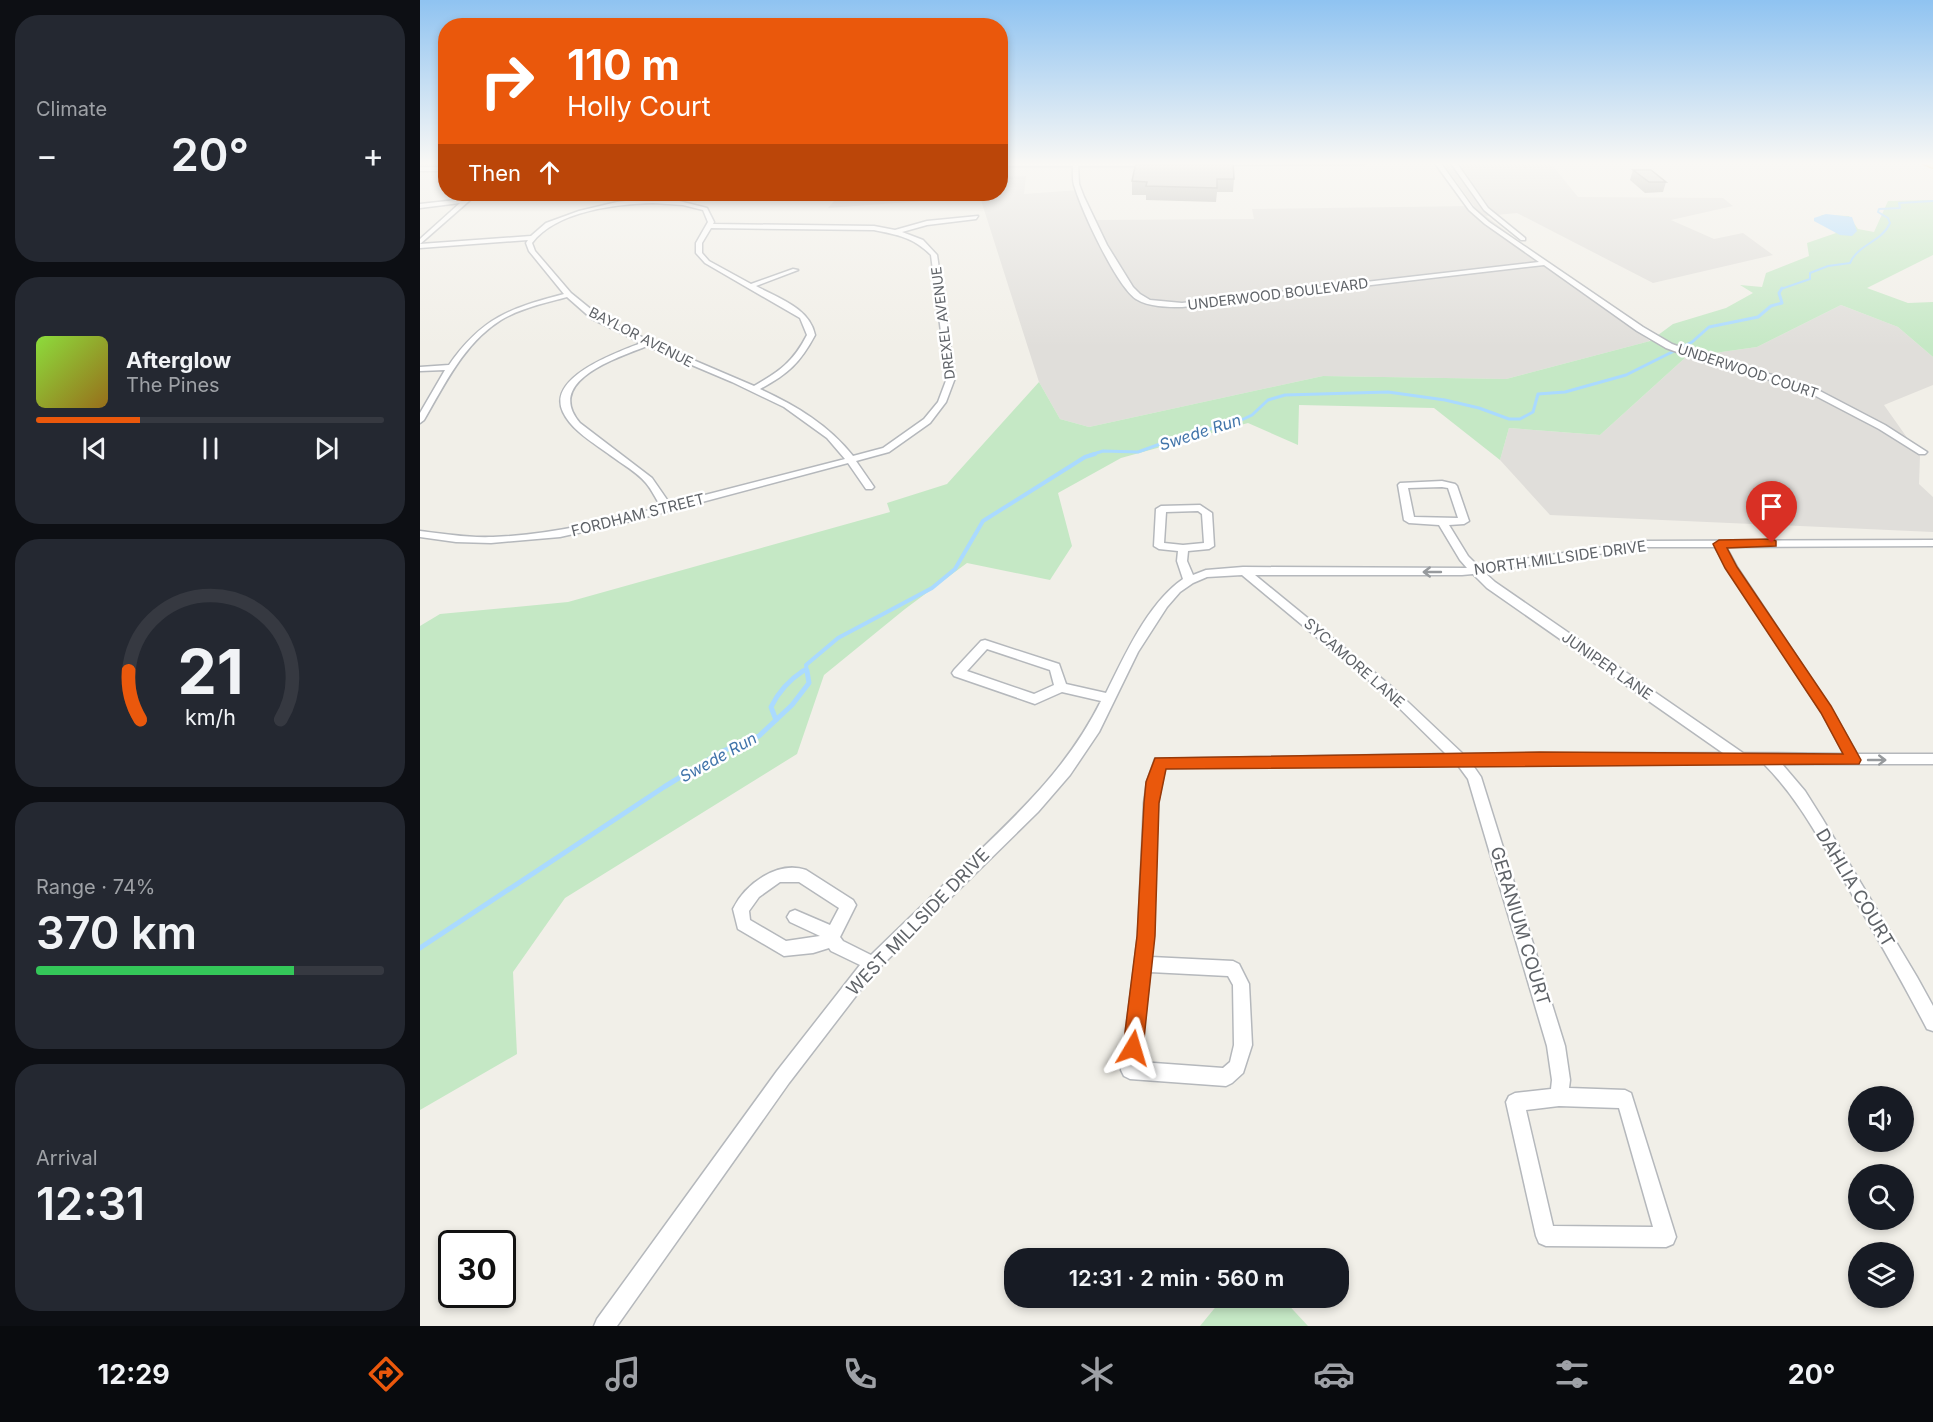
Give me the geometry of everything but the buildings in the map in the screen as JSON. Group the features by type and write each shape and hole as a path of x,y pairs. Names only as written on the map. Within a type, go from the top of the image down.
{"street":[{"path":"420,244 441,224"},
{"path":"420,244 531,238 542,228 551,224"},
{"path":"896,232 924,224"},
{"name":"UNDERWOOD BOULEVARD","path":"1095,224 1125,281 1138,297 1157,304 1182,305 1547,263"},
{"path":"1488,224 1547,263"},
{"path":"1505,224 1530,244 1532,252"},
{"path":"710,226 699,243 699,253 707,262 801,315 809,324 811,335 799,360 780,375 752,390"},
{"name":"DREXEL AVENUE","path":"710,226 852,226 896,232 921,241 934,255 951,378 948,396 926,423 886,450 851,460"},
{"name":"BAYLOR AVENUE","path":"531,238 529,243 532,251 567,295 596,318 780,402 808,418 831,437 851,460 869,487"},
{"name":"UNDERWOOD COURT","path":"1547,263 1640,329 1670,346 1710,361 1815,392 1882,427 1922,452"},
{"path":"751,286 795,270"},
{"path":"420,420 451,367 469,344 498,319 538,303 567,295"},
{"path":"647,343 587,371 566,392 564,404 568,415 577,425 649,480 667,508"},
{"path":"420,369 451,367"},
{"name":"FORDHAM STREET","path":"421,536 476,540 536,539 587,529 851,460"},
{"path":"1403,485 1452,486 1464,521 1442,522 1409,520 1403,485"},
{"path":"1200,508 1207,513 1209,546 1183,548 1159,546 1161,509 1200,508"},
{"name":"JUNIPER LANE","path":"1442,522 1455,545 1475,571 1508,598 1741,759"},
{"name":"NORTH MILLSIDE DRIVE","path":"1189,580 1217,572 1243,570 1475,571 1630,545 1933,543"},
{"path":"1719,544 1732,568 1826,710 1854,760"},
{"path":"1183,548 1182,561 1189,580"},
{"name":"SYCAMORE LANE","path":"1243,570 1388,690 1461,760"},
{"name":"WEST MILLSIDE DRIVE","path":"604,1326 783,1077 844,997 873,964 1056,783 1094,728 1133,651 1163,604 1176,589 1189,580"},
{"path":"1061,687 1055,667 985,644 958,674 1035,699 1061,687 1109,698"},
{"name":"DAHLIA COURT","path":"1768,759 1786,777 1809,809 1876,920 1933,1023"},
{"path":"1143,964 1233,969 1241,984 1243,1045 1237,1067 1226,1077 1130,1070 1146,936 1149,825 1154,782 1160,763 1933,759"},
{"name":"GERANIUM COURT","path":"1461,760 1479,787 1502,874 1542,998 1559,1063 1559,1097"},
{"path":"801,875 848,905 831,940 813,946 784,949 743,924 741,909 754,892 777,876 801,875"},
{"path":"795,917 828,932 831,940 837,946 873,964"},
{"path":"1559,1097 1625,1099 1665,1237 1546,1236 1515,1102 1559,1097"}],"shaded area":[{"path":"989,224 1496,224 1650,341 1506,379 1323,376 1089,427 1060,419 1039,382"},
{"path":"1538,224 1680,224 1714,239 1743,233 1773,255 1653,283"},
{"path":"1841,305 1898,327 1933,357 1933,385 1884,405 1920,456 1919,484 1933,497 1933,532 1550,515 1500,460 1509,428 1600,435 1686,357 1757,347"}],"green space":[{"path":"1828,224 1854,224 1858,229 1874,232 1878,224 1933,224 1933,255 1867,288 1908,303 1933,302 1933,357 1898,327 1841,305 1757,347 1686,357 1600,435 1509,428 1500,460 1434,408 1299,405 1298,445 1248,423 1121,458 1058,493 1072,546 1050,580 967,563 905,609 824,675 797,754 565,898 513,972 517,1054 420,1110 420,626 440,614 568,602 890,512 887,503 947,484 1039,382 1060,419 1089,427 1323,376 1506,379 1650,341 1673,324 1726,308 1753,293 1740,285 1762,287 1766,273 1809,256 1807,243 1836,233"},
{"path":"1215,1308 1291,1308 1308,1326 1200,1326"}],"water":[{"path":"1819,224 1854,224 1857,231 1852,236 1840,235"}],"waterway":[{"name":"Swede Run","path":"1782,289 1810,279 1810,273 1828,266 1850,263 1858,251 1882,235 1889,224"},
{"name":"Swede Run","path":"1090,455 1103,451 1138,452 1193,432 1231,425 1252,415 1268,400 1285,395 1388,392 1445,400 1479,408 1509,419 1520,419 1533,412 1538,394 1565,392 1626,375 1692,342 1709,327 1758,317 1771,306 1782,303 1779,293 1782,289"},
{"name":"Swede Run","path":"807,672 806,665 838,638 932,588 955,569 983,521 1085,457 1095,454"},
{"name":"Swede Run","path":"801,672 806,669"},
{"path":"776,720 771,707 774,701 785,686 803,671"},
{"name":"Swede Run","path":"420,948 664,787 723,751 759,736 792,705 809,683 807,671"}],"route":[{"path":"1133,1048 1146,936 1151,803 1160,763 1540,758 1854,760 1826,710 1725,558 1719,544 1772,543"}]}
